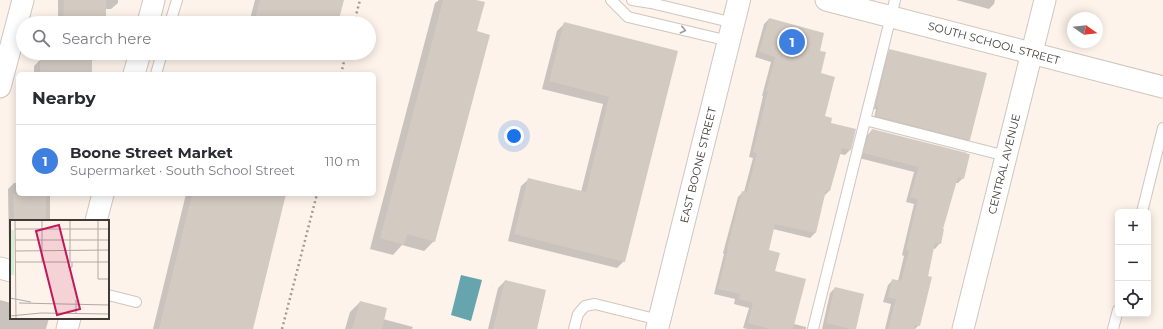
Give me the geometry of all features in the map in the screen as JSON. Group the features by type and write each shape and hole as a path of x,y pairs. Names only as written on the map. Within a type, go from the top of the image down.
{"street":[{"path":"19,16 23,0"},
{"path":"150,16 154,0"},
{"name":"EAST BOONE STREET","path":"658,324 739,0"},
{"name":"SOUTH SCHOOL STREET","path":"826,0 893,8 1032,53 1163,87"},
{"name":"CENTRAL AVENUE","path":"963,329 1045,0"},
{"path":"0,87 16,26"},
{"path":"135,72 138,60"},
{"path":"96,220 102,196"},
{"path":"0,268 10,271"},
{"path":"67,329 70,319"}],"lane":[{"path":"172,16 177,0"},
{"path":"611,0 628,17 655,24 732,32"},
{"path":"632,0 659,6 732,32"},
{"path":"655,24 659,6"},
{"path":"813,329 893,8"},
{"path":"157,72 160,60"},
{"path":"865,120 1006,156"},
{"path":"1143,209 1163,128"},
{"path":"109,295 136,302"},
{"path":"574,329 578,314 585,306 596,304 658,324"},
{"path":"1113,329 1116,317"}],"path":[{"path":"356,16 360,0"},
{"path":"341,72 344,60"},
{"path":"282,329 316,196"}],"water":[{"path":"461,275 482,280 471,321 451,315"}],"building":[{"path":"64,0 106,0 106,16 63,16"},
{"path":"260,0 344,0 340,16 256,16"},
{"path":"443,0 476,0 485,2 477,31 490,35 435,242 407,234 404,245 380,238"},
{"path":"769,18 824,33 820,51 826,52 821,73 835,77 825,116 832,118 831,123 856,129 851,150 842,148 830,191 826,190 816,233 775,224 769,250 780,253 775,271 806,279 793,329 770,329 748,323 753,303 739,299 740,294 718,289 742,191 747,192 757,153 753,152 775,57 759,52"},
{"path":"564,22 678,51 625,262 514,234 528,178 586,192 609,97 549,81"},
{"path":"889,49 987,73 970,140 876,116 878,107 876,106"},
{"path":"40,60 92,60 92,72 40,72"},
{"path":"872,129 970,154 964,179 958,177 943,229 941,244 935,243 928,276 932,277 920,326 915,325 914,329 888,329 896,299 888,297 892,279 901,281 909,251 906,250 918,199 910,197 919,167 863,153 869,133 871,133"},
{"path":"13,194 16,194 16,196 46,196 46,220 14,220"},
{"path":"192,196 286,196 253,329 159,329"},
{"path":"505,280 546,290 537,329 493,329"},
{"path":"835,287 864,294 856,329 826,323"},
{"path":"360,301 387,308 382,329 352,329"}],"place":[{"name":"Boone Street Market","path":"792,42"}]}
